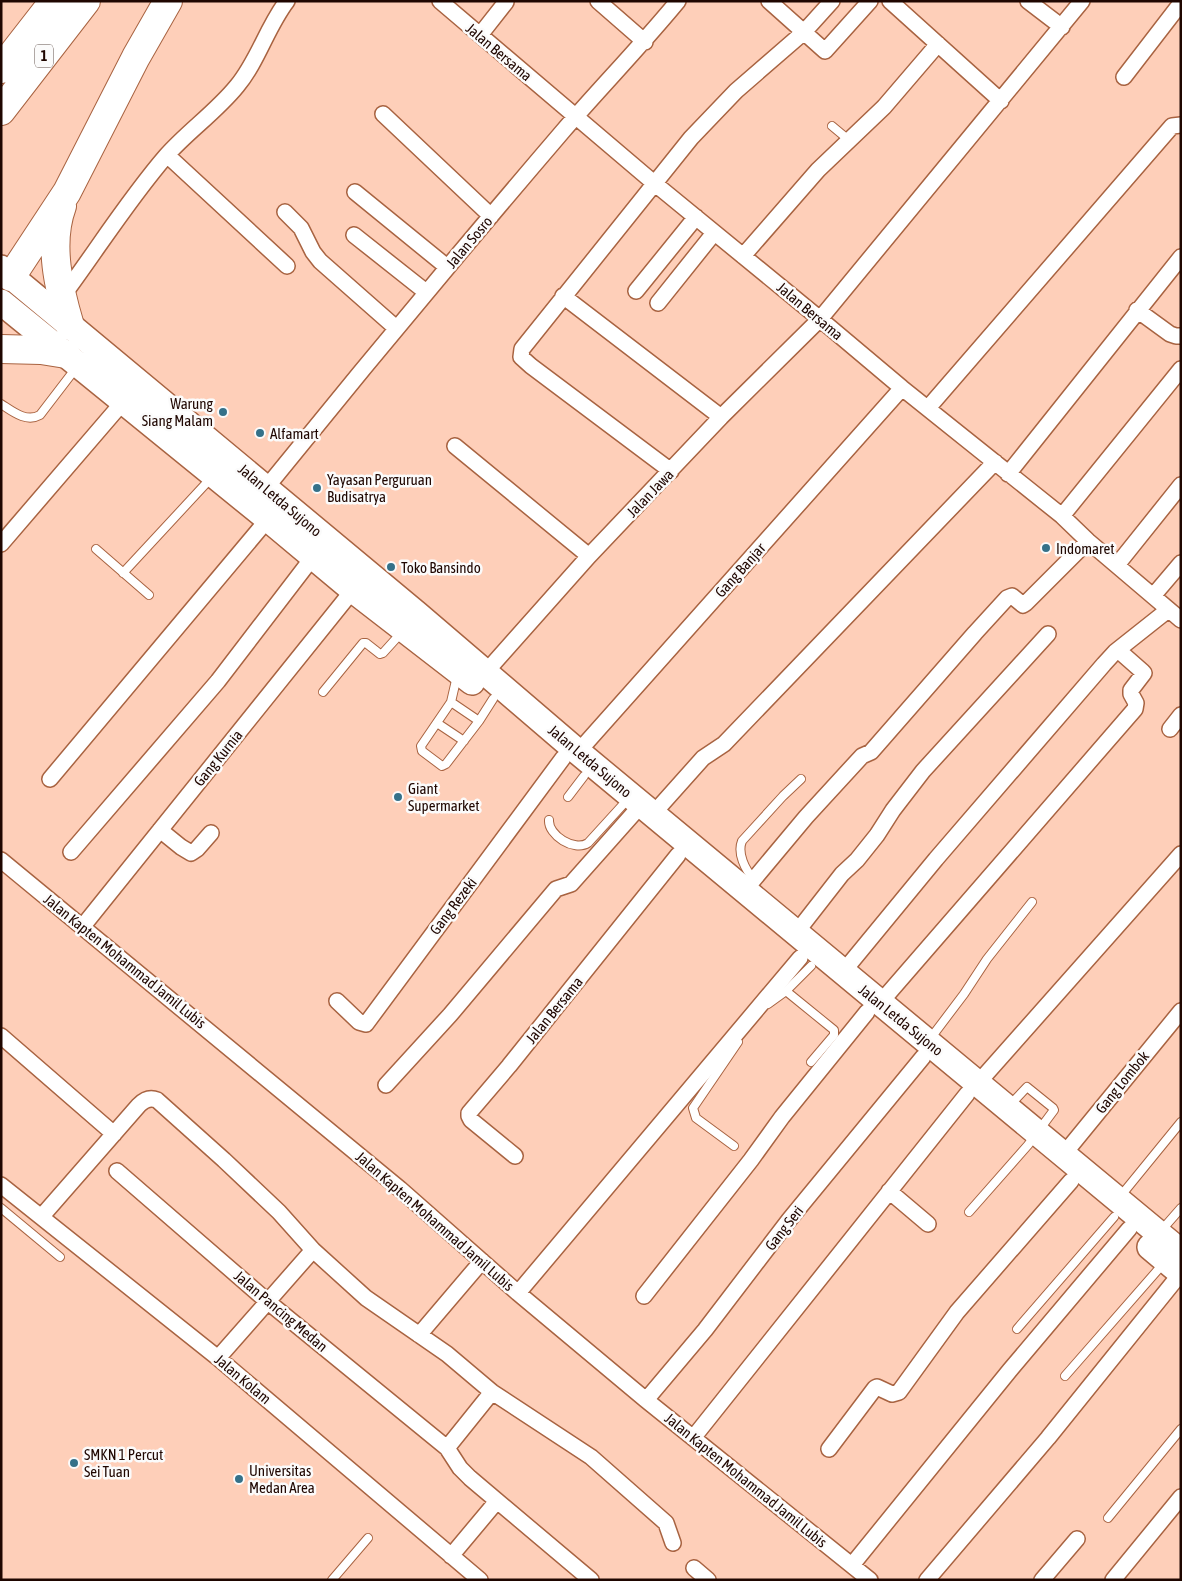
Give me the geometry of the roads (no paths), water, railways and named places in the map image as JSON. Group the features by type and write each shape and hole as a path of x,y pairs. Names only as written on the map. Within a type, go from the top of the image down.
{"highway":[{"name":"1","path":"1,69 54,1"},
{"name":"1","path":"1,111 86,1"},
{"path":"70,326 62,297 56,260 60,212 67,192 136,57 168,1"},
{"path":"5,279 67,192"},
{"name":"Jalan Letda Sujono","path":"5,279 70,326 164,419 214,475 353,590 410,622 485,673 570,755 584,776 636,808 749,884 796,933 843,972 874,1008"},
{"name":"Jalan Letda Sujono","path":"1,302 73,359 123,402 164,419 266,488 410,622 458,671 570,755 636,808 678,855 805,962 874,1008 1033,1139 1064,1154 1120,1215 1159,1233 1177,1264"},
{"path":"1,349 41,350 73,359"},
{"name":"Jalan Letda Sujono","path":"973,1088 1008,1108 1071,1181 1120,1215 1177,1264"}],"street":[{"path":"62,297 131,200 167,155 237,86 252,65 287,1"},
{"name":"Jalan Bersama","path":"440,1 714,233 902,388 1062,516 1088,541 1181,620"},
{"path":"598,1 645,42"},
{"name":"Jalan Sosro","path":"266,488 447,267 576,117 645,42 678,1"},
{"path":"769,1 825,51 870,1"},
{"path":"671,471 531,366 521,357 522,349 692,138 736,91 804,32 832,1"},
{"path":"1028,1 1062,27"},
{"name":"Jalan Jawa","path":"485,673 589,556 721,417 820,319 1082,1"},
{"path":"480,36 506,2"},
{"path":"895,3 1001,100"},
{"path":"1124,77 1181,3"},
{"path":"743,256 818,170 884,107 938,44"},
{"path":"383,114 491,216"},
{"path":"928,408 1172,126 1181,125"},
{"path":"167,155 287,266"},
{"path":"355,192 447,267"},
{"path":"285,212 301,228 313,252 320,261 396,328"},
{"path":"636,291 696,217"},
{"path":"658,303 714,233"},
{"path":"354,235 426,292"},
{"path":"1008,474 1181,257"},
{"path":"563,296 721,417"},
{"path":"1137,310 1170,334 1181,336"},
{"path":"1062,516 1181,369"},
{"name":"Gang Banjar","path":"570,755 902,388"},
{"path":"1,544 123,402"},
{"path":"455,446 589,556"},
{"path":"386,1085 450,1015 556,890 572,884 636,808 724,744 995,462"},
{"path":"1117,565 1181,485"},
{"path":"50,779 268,519"},
{"path":"749,884 806,817 862,756 871,752 1007,598 1012,596 1023,604 1026,603 1088,541"},
{"path":"71,852 218,681 313,557"},
{"path":"1153,596 1181,563"},
{"name":"Gang Kurnia","path":"82,926 353,590"},
{"path":"843,972 936,859 1118,650 1168,610"},
{"path":"796,933 842,874 877,835 892,810 923,771 1048,634"},
{"path":"644,1296 751,1160 782,1117 874,1008 1135,709 1136,702 1131,694 1131,690 1144,674 1118,650"},
{"path":"1170,729 1181,715"},
{"name":"Gang Rezeki","path":"337,1001 359,1022 366,1024 570,755"},
{"path":"160,830 181,847 192,852 211,833"},
{"path":"693,1438 973,1088 1181,854"},
{"name":"Jalan Bersama","path":"515,1156 471,1120 469,1113 678,855"},
{"name":"Jalan Kapten Mohammad Jamil Lubis","path":"1,860 400,1189 518,1293 646,1400 870,1580"},
{"path":"518,1293 805,962"},
{"name":"Gang Lombok","path":"1064,1154 1180,1012"},
{"path":"1,1036 114,1134"},
{"name":"Gang Seri","path":"646,1400 705,1330 789,1220 925,1049"},
{"path":"42,1216 142,1102 151,1098 157,1100 280,1212 313,1250 366,1298 447,1354 492,1392 590,1457 666,1523 673,1543"},
{"name":"Jalan Pancing Medan","path":"117,1171 267,1301 447,1448 460,1468 591,1580"},
{"path":"829,1449 875,1388 880,1388 892,1394 899,1392 957,1312 1071,1181"},
{"name":"Jalan Kolam","path":"1,1184 218,1358 480,1580"},
{"path":"889,1191 928,1224"},
{"path":"852,1565 1010,1370 1120,1215"},
{"path":"218,1358 313,1250"},
{"path":"419,1335 482,1261"},
{"path":"926,1580 1048,1438 1177,1264"},
{"path":"447,1448 492,1392"},
{"path":"1113,1580 1181,1496"},
{"path":"451,1556 497,1501"},
{"path":"1042,1580 1077,1538"},
{"path":"694,1568 708,1580"}],"lane":[{"path":"832,126 850,140"},
{"path":"1,404 16,414 28,418 40,415 73,359"},
{"path":"123,573 214,475"},
{"path":"96,550 148,595"},
{"path":"323,692 363,643 366,643 380,654 383,653 410,622"},
{"path":"458,671 451,702 421,748 442,766 446,764 464,741 493,699"},
{"path":"451,702 478,721"},
{"path":"437,723 464,741"},
{"path":"568,797 584,776"},
{"path":"749,884 748,874 741,855 740,847 742,841 782,796 801,779"},
{"path":"549,820 549,826 552,831 572,846 581,846 588,843 636,808"},
{"path":"925,1049 986,959 1032,902"},
{"path":"734,1146 696,1118 693,1108 746,1031 768,1004 786,991 805,962"},
{"path":"786,991 834,1030 834,1035 811,1062"},
{"path":"1017,1329 1120,1215 1181,1122"},
{"path":"969,1212 1033,1139"},
{"path":"1,1208 60,1257"},
{"path":"1159,1233 1181,1208"},
{"path":"1065,1376 1177,1264"},
{"path":"1108,1518 1181,1429"},
{"path":"332,1580 368,1538"}],"place":[{"name":"Warung Siang Malam","path":"223,412"},
{"name":"Alfamart","path":"260,433"},
{"name":"Yayasan Perguruan Budisatrya","path":"317,488"},
{"name":"Indomaret","path":"1046,548"},
{"name":"Toko Bansindo","path":"391,567"},
{"name":"Giant Supermarket","path":"398,797"},
{"name":"SMKN 1 Percut Sei Tuan","path":"74,1463"},
{"name":"Universitas Medan Area","path":"239,1479"}]}
